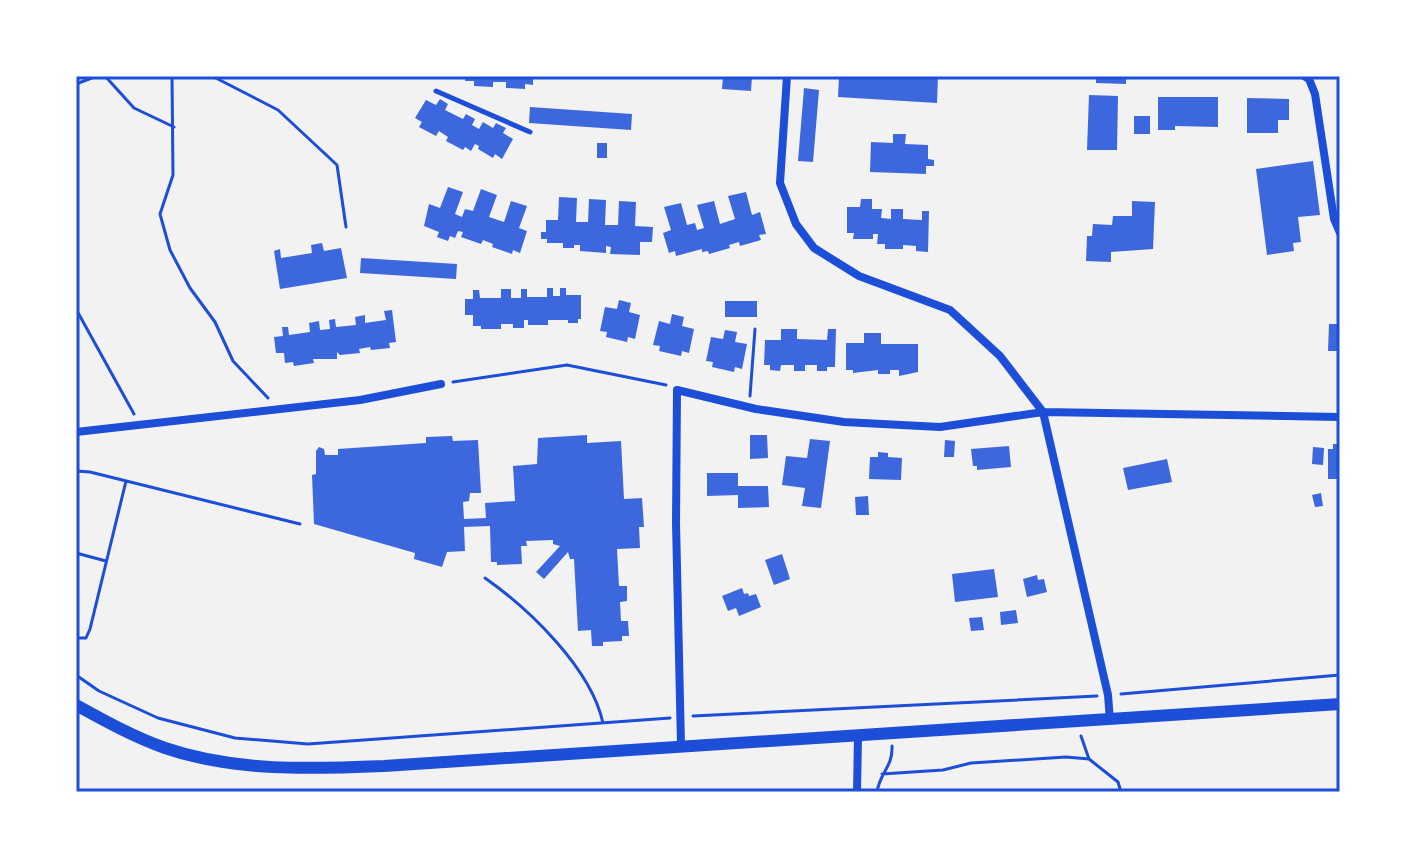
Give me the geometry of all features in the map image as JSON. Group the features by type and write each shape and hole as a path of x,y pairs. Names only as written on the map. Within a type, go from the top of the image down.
{"street":[{"path":"787,76 780,183 796,224 814,248 859,276 950,310 1000,356 1043,412 1108,695 1110,720"},
{"path":"1304,76 1309,79 1315,94 1334,219 1340,233"},
{"path":"76,432 360,400 441,384"},
{"path":"681,745 677,390 749,407 844,422 940,427 1043,412 1340,417"},
{"path":"76,705 111,725 166,748 233,763 291,769 384,766 1340,704"},
{"path":"857,792 858,736"}],"lane":[{"path":"436,91 530,132"}],"path":[{"path":"76,84 97,76"},
{"path":"105,76 134,108 174,127"},
{"path":"172,76 173,175 160,214 170,250 190,288 215,322 233,361 278,409"},
{"path":"212,76 278,110 337,165 346,227"},
{"path":"76,309 140,425"},
{"path":"749,407 755,329"},
{"path":"441,384 567,365 662,383 677,390"},
{"path":"76,471 300,524"},
{"path":"76,638 81,639 88,634 126,481"},
{"path":"76,553 106,561"},
{"path":"485,578 525,609 563,652 594,697 603,723"},
{"path":"76,675 99,691 158,718 249,739 308,744 680,717 1108,695 1340,675"},
{"path":"1078,696 1081,740 1089,759 1118,782 1121,792"},
{"path":"877,792 882,774 892,761 893,733"},
{"path":"882,774 943,770 971,763 1066,757 1089,759"}],"building":[{"path":"466,76 533,76 533,85 525,84 525,89 506,88 506,82 493,82 493,87 474,86 474,81 465,81"},
{"path":"723,76 752,76 751,91 722,89"},
{"path":"839,76 938,76 937,103 838,97"},
{"path":"1096,76 1126,76 1126,84 1096,83"},
{"path":"804,88 819,90 813,162 798,161"},
{"path":"1089,95 1118,96 1117,150 1087,150"},
{"path":"1158,97 1218,97 1218,127 1175,126 1175,130 1158,130"},
{"path":"1247,98 1289,99 1289,120 1278,120 1278,133 1247,133"},
{"path":"440,99 448,104 445,110 463,119 466,114 475,119 472,125 479,129 483,122 493,128 496,123 506,128 503,133 513,139 502,159 495,154 493,158 475,144 471,151 465,147 463,150 446,141 448,137 439,131 436,136 419,127 422,122 415,118 426,100 436,105"},
{"path":"530,107 632,114 631,130 529,123"},
{"path":"1134,116 1150,116 1150,134 1134,134"},
{"path":"893,134 906,134 905,144 928,145 928,159 934,160 934,166 926,166 926,174 870,172 871,142 893,143"},
{"path":"597,143 607,143 607,158 597,158"},
{"path":"1313,161 1320,215 1298,217 1301,242 1293,243 1294,251 1267,255 1256,169"},
{"path":"448,187 463,192 455,214 462,217 465,209 473,211 481,189 497,195 489,217 504,222 511,201 527,206 519,228 527,231 520,253 513,250 512,254 483,240 481,244 461,237 463,232 458,231 455,238 450,236 448,241 437,237 439,232 424,226 429,204 440,208"},
{"path":"746,192 752,215 760,212 766,234 759,235 761,240 740,246 739,242 709,254 708,251 702,252 702,249 676,256 675,251 669,253 663,233 671,230 664,207 681,203 687,225 695,223 697,230 704,228 697,205 714,201 720,224 735,219 728,196"},
{"path":"559,197 577,198 576,222 588,222 589,199 606,200 605,225 618,225 619,201 636,202 635,226 653,227 652,242 640,242 640,255 610,254 611,247 606,246 606,253 580,251 580,245 563,248 563,243 547,243 547,239 541,239 541,232 546,232 546,220 558,220"},
{"path":"861,199 872,199 872,209 882,209 881,218 891,219 891,209 903,209 903,219 922,220 922,211 929,211 928,252 916,251 916,246 903,245 903,249 885,249 885,244 877,244 878,234 873,234 873,239 853,239 854,233 847,233 847,207 860,207"},
{"path":"1132,201 1155,202 1153,249 1111,252 1111,262 1086,261 1087,236 1092,236 1093,224 1112,225 1113,216 1132,216"},
{"path":"322,243 324,251 341,248 347,278 280,289 274,251 280,249 281,258 312,253 311,245"},
{"path":"361,258 457,264 456,279 360,273"},
{"path":"547,288 553,288 553,296 560,296 560,288 566,288 566,295 581,295 581,319 578,323 548,320 548,325 528,325 528,320 524,320 524,328 501,324 501,329 481,329 481,326 473,326 473,315 465,315 465,299 473,299 473,290 479,290 480,298 501,298 501,289 511,289 511,298 521,298 521,289 527,289 527,297 547,297"},
{"path":"619,300 631,303 629,312 640,315 635,339 628,337 627,342 606,337 607,332 600,331 605,307 617,309"},
{"path":"725,301 757,301 757,317 725,317"},
{"path":"392,310 396,342 389,343 390,348 371,350 370,347 359,349 360,353 340,355 337,352 337,359 313,359 314,363 294,366 293,362 285,363 284,353 276,353 274,337 283,336 282,327 288,327 289,335 310,332 309,323 319,321 320,330 330,329 329,320 335,319 336,327 356,325 355,317 365,315 365,323 386,320 384,311"},
{"path":"672,314 684,317 682,326 694,329 689,353 682,351 681,356 659,351 660,346 653,345 659,321 670,324"},
{"path":"1329,324 1340,324 1340,351 1328,351"},
{"path":"781,329 797,329 797,339 827,340 828,329 836,329 835,367 817,371 817,365 805,365 805,371 794,371 794,365 781,365 780,371 770,370 770,365 764,365 765,340 781,340"},
{"path":"725,330 737,332 735,342 747,344 742,369 735,367 734,372 712,367 713,362 706,361 711,337 723,339"},
{"path":"864,333 881,333 881,344 918,344 918,372 899,376 899,370 878,374 878,370 853,373 853,370 846,370 846,343 864,343"},
{"path":"587,435 587,443 621,441 624,499 642,498 644,527 639,527 640,548 617,549 619,586 627,586 627,601 620,602 621,621 628,621 629,636 622,636 622,641 592,646 591,630 578,631 574,559 570,559 568,552 544,579 536,572 560,546 553,544 553,540 526,541 527,546 521,546 522,564 497,565 497,562 491,562 490,526 464,527 465,551 447,552 442,567 414,559 415,553 314,524 312,475 316,474 316,451 319,447 324,449 325,455 338,455 338,449 426,443 426,437 452,436 453,441 478,440 481,493 470,493 469,501 463,502 464,519 486,518 485,503 515,501 513,466 537,464 538,438"},
{"path":"750,435 767,435 768,458 750,459"},
{"path":"810,439 830,441 821,508 802,506 805,488 782,485 786,456 807,458"},
{"path":"945,440 955,441 954,457 944,457"},
{"path":"1333,444 1340,444 1340,479 1328,479 1328,449 1333,449"},
{"path":"1009,446 1011,467 977,470 977,466 973,466 971,449"},
{"path":"1313,447 1324,448 1323,465 1312,464"},
{"path":"878,452 888,453 888,457 902,458 901,480 869,479 870,457 878,457"},
{"path":"1167,459 1172,482 1128,490 1123,468"},
{"path":"707,473 738,473 738,486 768,486 769,507 738,508 738,495 707,496"},
{"path":"1321,493 1323,506 1315,507 1312,495"},
{"path":"868,496 869,515 856,515 855,497"},
{"path":"782,554 790,579 774,585 765,560"},
{"path":"994,569 998,597 955,602 952,574"},
{"path":"1037,575 1038,580 1044,579 1047,592 1027,597 1023,579"},
{"path":"742,588 744,594 756,594 761,607 739,616 736,608 728,611 722,596"},
{"path":"1016,610 1018,623 1001,625 1000,612"},
{"path":"982,617 984,630 971,631 969,618"}]}
